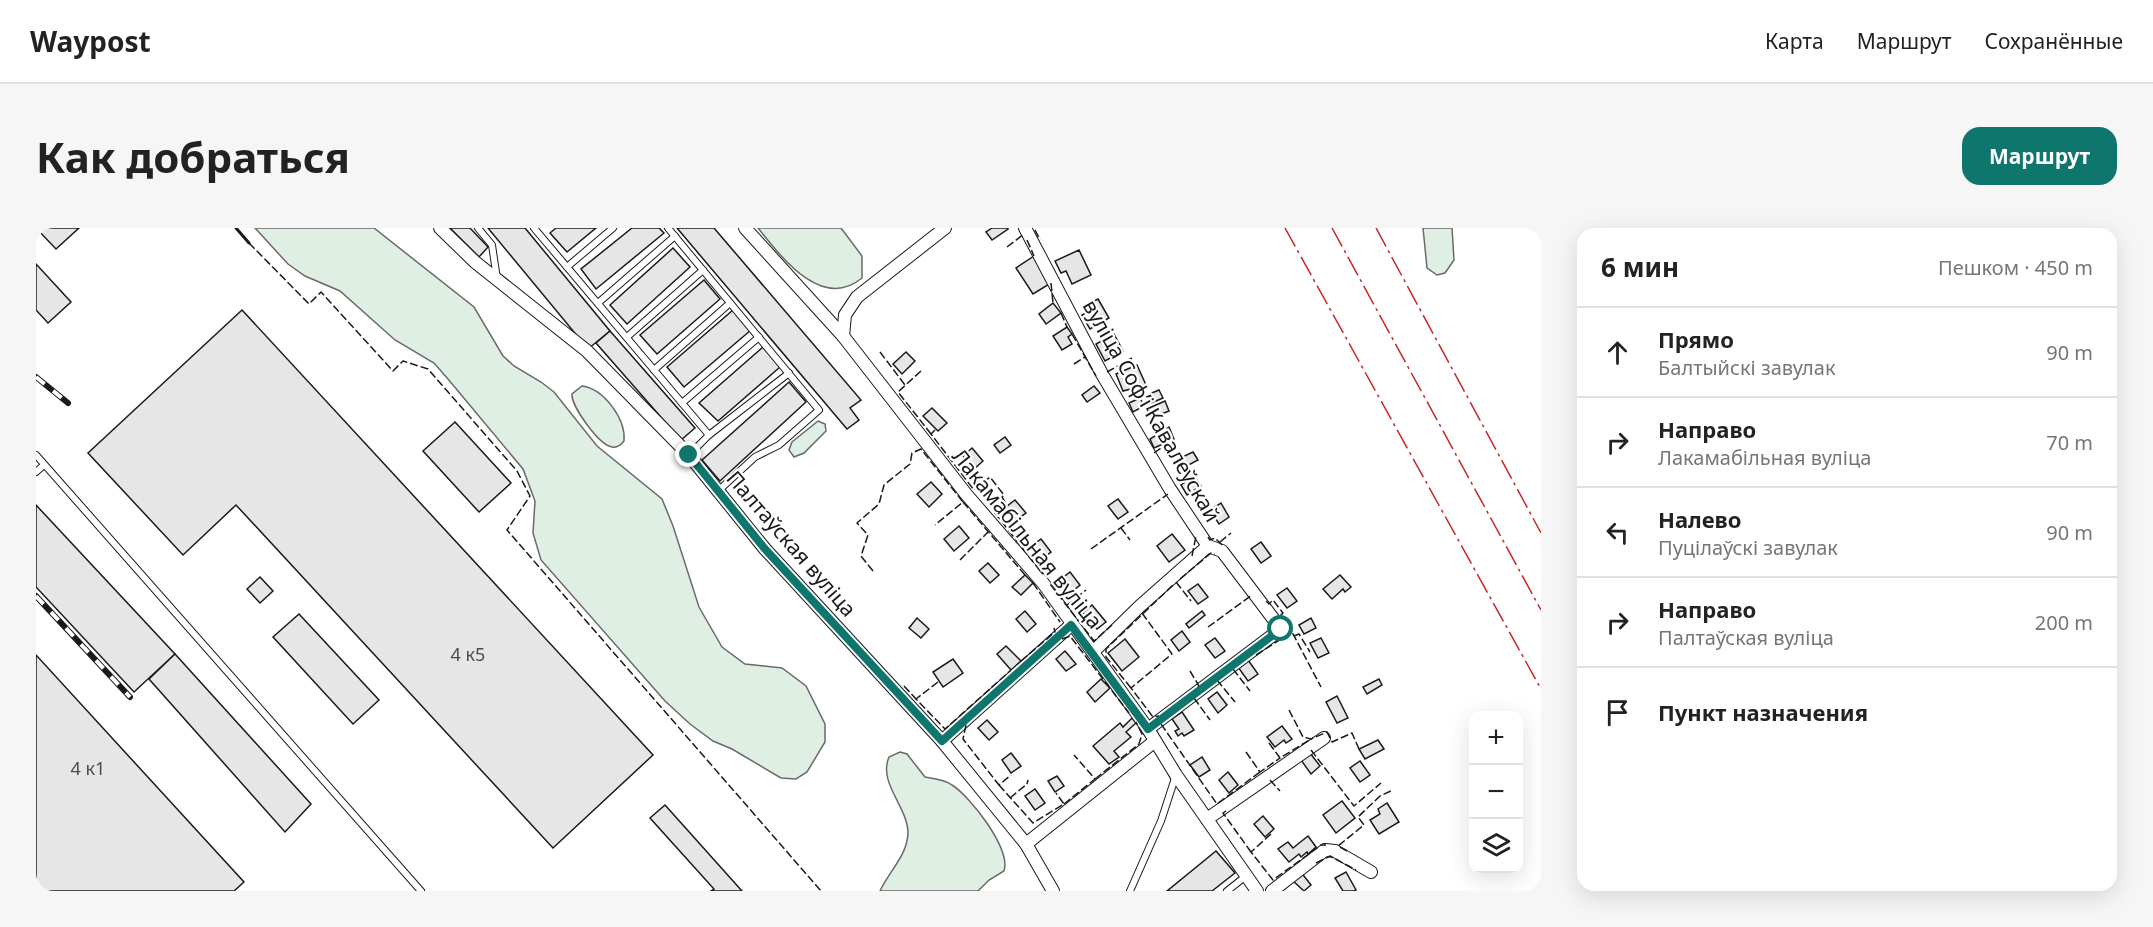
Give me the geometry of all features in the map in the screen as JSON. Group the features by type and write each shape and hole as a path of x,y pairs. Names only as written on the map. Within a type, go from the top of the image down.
{"street":[{"name":"Палтаўская вуліца","path":"440,228 498,280 587,351 689,455 765,549 942,741 1026,844 1053,891"},
{"name":"Лакамабільная вуліца","path":"745,228 843,336 966,494 1043,583 1148,729 1176,775 1257,891"},
{"path":"843,336 845,315 857,297 945,228"},
{"name":"вуліца Софʼі Кавалеўскай","path":"1025,228 1102,374 1170,489 1208,546 1222,551 1281,629 1148,729"},
{"path":"1093,652 1140,606 1208,546"},
{"path":"942,741 1071,625"},
{"path":"1207,819 1324,738"},
{"path":"1026,844 1155,741"},
{"path":"1272,891 1325,850 1335,851 1371,872"}],"lane":[{"path":"478,228 492,245 498,280"},
{"path":"567,267 613,228"},
{"path":"668,228 819,410 779,445 755,457 718,490"},
{"path":"538,229 567,267 709,435"},
{"path":"598,303 675,236"},
{"path":"627,337 703,270"},
{"path":"654,370 730,303"},
{"path":"682,403 759,337"},
{"path":"689,455 709,435 789,373"},
{"path":"36,455 421,891"},
{"path":"36,472 44,465"},
{"path":"1130,891 1161,821 1176,775"},
{"path":"1227,891 1246,876"}],"green space":[{"path":"255,228 374,228 474,307 503,356 514,366 554,392 597,446 662,499 699,607 722,647 745,664 782,668 806,686 825,724 825,742 807,772 796,779 781,778 732,749 713,741 665,701 541,560 533,533 535,501 523,469 448,379 434,363 395,340 340,291 305,276 288,264"},
{"path":"758,228 841,228 862,256 862,278 847,287 832,288 818,285 791,266"},
{"path":"1423,228 1452,228 1454,260 1445,273 1437,275 1427,268"},
{"path":"582,386 598,393 612,406 624,432 624,441 619,446 612,447 600,440 581,416 572,394"},
{"path":"818,421 825,424 826,431 804,453 794,457 789,450 792,442"},
{"path":"900,752 907,754 925,777 946,782 960,791 979,812 996,837 1005,861 1004,871 989,880 978,891 880,891 902,856 907,840 906,822 887,776 889,757"}],"building":[{"path":"36,228 79,228 56,249"},
{"path":"450,228 470,228 488,247 479,257"},
{"path":"488,228 525,228 610,331 588,349"},
{"path":"556,228 596,228 567,252 550,233"},
{"path":"632,228 659,228 664,233 596,289 581,269"},
{"path":"677,228 714,228 861,400 850,408 859,420 847,429"},
{"path":"992,228 1008,229 992,240 986,232"},
{"path":"673,248 690,267 627,324 610,305"},
{"path":"1079,250 1091,275 1072,284 1066,271 1061,273 1055,261"},
{"path":"1034,256 1051,283 1033,294 1016,268"},
{"path":"36,264 71,302 48,323 36,310"},
{"path":"704,280 720,299 657,354 640,335"},
{"path":"1098,299 1109,318 1090,329 1082,315 1093,309 1090,303"},
{"path":"1053,303 1061,313 1046,324 1039,314"},
{"path":"242,310 653,755 553,848 236,505 183,555 88,453"},
{"path":"733,310 751,330 684,387 667,367"},
{"path":"1067,327 1072,334 1068,337 1072,344 1062,350 1053,336"},
{"path":"610,331 695,428 681,440 596,343"},
{"path":"1114,334 1123,351 1105,361 1096,344"},
{"path":"763,347 780,367 718,421 699,403"},
{"path":"906,352 915,361 902,374 893,364"},
{"path":"1137,365 1146,385 1123,391 1116,374"},
{"path":"789,382 806,402 720,481 702,460"},
{"path":"1094,386 1100,393 1087,402 1082,395"},
{"path":"1159,390 1163,398 1151,403 1147,395"},
{"path":"1140,398 1144,406 1133,412 1129,403"},
{"path":"1165,401 1169,411 1151,418 1147,409"},
{"path":"932,408 947,423 938,431 923,416"},
{"path":"455,422 511,483 479,512 423,451"},
{"path":"1169,427 1174,439 1154,448 1150,439"},
{"path":"1005,437 1011,445 1000,453 994,445"},
{"path":"972,448 983,461 974,469 970,465 966,469 963,465 967,461 963,456"},
{"path":"1193,452 1198,460 1183,468 1178,459"},
{"path":"1194,476 1201,486 1187,495 1181,485"},
{"path":"931,482 942,494 929,507 917,494"},
{"path":"1118,499 1128,512 1118,519 1108,506"},
{"path":"1015,500 1026,513 1016,520 1006,507"},
{"path":"1221,503 1229,517 1219,524 1210,510"},
{"path":"36,505 175,654 134,692 36,587"},
{"path":"959,526 969,538 954,551 944,539"},
{"path":"1172,534 1185,550 1169,562 1157,546"},
{"path":"1041,539 1051,552 1042,559 1032,546"},
{"path":"1261,542 1271,556 1261,563 1251,549"},
{"path":"988,563 999,575 990,583 979,571"},
{"path":"1070,572 1080,585 1070,593 1060,580"},
{"path":"1025,575 1033,583 1021,595 1012,587"},
{"path":"1340,575 1351,587 1345,592 1343,589 1332,599 1323,589"},
{"path":"260,577 273,591 260,603 247,589"},
{"path":"1198,584 1208,597 1198,604 1188,591"},
{"path":"1287,588 1297,601 1287,608 1277,595"},
{"path":"1092,605 1106,622 1097,629 1083,613"},
{"path":"1025,611 1036,624 1027,632 1016,619"},
{"path":"1202,611 1205,615 1189,628 1186,624"},
{"path":"299,614 379,700 353,724 273,637"},
{"path":"917,618 929,629 921,638 909,628"},
{"path":"1311,618 1316,628 1304,634 1299,625"},
{"path":"1182,631 1190,642 1179,651 1171,640"},
{"path":"1215,638 1225,651 1215,658 1205,645"},
{"path":"1321,638 1329,653 1318,658 1310,643"},
{"path":"1125,639 1139,657 1122,671 1108,653"},
{"path":"1006,646 1021,661 1011,670 997,654"},
{"path":"1065,651 1076,664 1066,671 1056,659"},
{"path":"175,654 311,804 285,832 149,679"},
{"path":"36,655 244,882 234,891 36,891"},
{"path":"953,659 963,673 943,687 933,672"},
{"path":"1248,660 1258,674 1248,681 1238,667"},
{"path":"1101,679 1110,688 1095,702 1087,692"},
{"path":"1379,679 1382,685 1367,694 1363,687"},
{"path":"1217,692 1227,705 1218,713 1208,699"},
{"path":"1337,696 1348,718 1337,723 1326,702"},
{"path":"1182,712 1194,730 1184,736 1182,733 1178,736 1175,731 1179,729 1172,719"},
{"path":"1132,718 1136,723 1126,732 1131,737 1114,751 1119,757 1109,764 1093,746 1120,723 1123,727"},
{"path":"987,720 998,732 989,740 978,728"},
{"path":"1282,726 1292,739 1286,743 1284,740 1275,747 1267,737"},
{"path":"1378,740 1384,749 1365,759 1359,749"},
{"path":"1011,753 1021,766 1011,773 1002,760"},
{"path":"1310,753 1320,766 1311,774 1301,760"},
{"path":"1202,757 1210,770 1199,777 1190,765"},
{"path":"1360,761 1370,775 1360,782 1350,768"},
{"path":"1228,772 1238,785 1229,793 1219,780"},
{"path":"1057,776 1064,786 1055,792 1048,781"},
{"path":"1035,789 1045,803 1035,810 1025,796"},
{"path":"1342,801 1355,818 1336,833 1323,815"},
{"path":"1387,803 1399,822 1379,834 1370,820 1380,814 1378,809"},
{"path":"665,805 742,891 711,891 714,889 650,818"},
{"path":"1263,816 1274,829 1265,837 1254,824"},
{"path":"1308,836 1316,847 1308,854 1307,852 1301,857 1299,854 1289,862 1278,849 1288,842 1293,848"},
{"path":"1216,851 1235,873 1212,891 1167,891"},
{"path":"1300,871 1311,885 1304,891 1292,880"},
{"path":"1346,872 1356,890 1354,891 1343,891 1335,878"}],"railway":[{"path":"36,377 68,403"},
{"path":"36,596 130,697"}],"fence":[{"path":"1035,230 1040,240"},
{"path":"1007,247 1024,234"},
{"path":"1027,240 1034,256"},
{"path":"249,243 309,304 321,292 393,371 403,361 428,369 517,471 530,496 507,530 821,891"},
{"path":"1051,283 1053,303"},
{"path":"1061,313 1067,327"},
{"path":"1072,334 1096,376"},
{"path":"880,352 905,385"},
{"path":"1074,364 1085,357"},
{"path":"1107,372 1132,358"},
{"path":"921,371 898,392 931,434"},
{"path":"935,430 931,434 974,490 990,477 1004,495 1002,497 1005,502 995,513 1041,572"},
{"path":"1154,453 1168,443"},
{"path":"873,571 861,556 868,535 857,523 879,504 884,485 910,464 912,453 921,449 963,502 935,525"},
{"path":"1091,549 1168,494"},
{"path":"963,502 1025,575"},
{"path":"1121,528 1130,540"},
{"path":"960,560 988,532"},
{"path":"1220,542 1231,533"},
{"path":"1192,556 1196,536"},
{"path":"1208,537 1210,540 1215,538 1224,547"},
{"path":"1180,579 1211,553 1215,554"},
{"path":"1043,574 1041,572 1056,560"},
{"path":"1059,579 1050,584 1094,641 1112,625"},
{"path":"1176,582 1191,601"},
{"path":"1033,583 1060,622"},
{"path":"1131,688 1106,657 1106,649 1173,585"},
{"path":"1067,605 1086,590"},
{"path":"1208,627 1252,595"},
{"path":"1266,601 1269,604 1273,600 1283,613 1279,617 1292,632"},
{"path":"1142,613 1172,654 1131,688 1153,717 1159,716"},
{"path":"1021,661 1055,632 1054,628"},
{"path":"1256,655 1292,632 1321,687"},
{"path":"1294,636 1299,634 1310,652"},
{"path":"1062,639 1070,636 1129,713"},
{"path":"1233,669 1250,691"},
{"path":"938,682 916,699 945,729 1011,670"},
{"path":"1190,671 1199,686 1197,687"},
{"path":"1217,680 1235,702"},
{"path":"904,686 916,699"},
{"path":"1194,698 1210,720"},
{"path":"1289,710 1303,737 1311,739 1327,732 1332,742 1352,733 1359,749"},
{"path":"1095,779 1139,744 1142,734 1136,722"},
{"path":"1161,724 1217,804 1260,772"},
{"path":"966,725 963,739 999,785 1011,775"},
{"path":"1269,743 1280,758 1311,739"},
{"path":"1311,750 1354,806 1381,783"},
{"path":"1246,752 1260,772 1280,758"},
{"path":"1064,804 1095,779 1074,755"},
{"path":"1010,798 1027,784 1028,780"},
{"path":"1270,780 1280,791"},
{"path":"999,785 1033,823 1064,804 1056,793"},
{"path":"1347,851 1338,846 1364,825 1358,817 1380,796 1393,790"},
{"path":"1226,811 1223,813 1251,852"},
{"path":"1271,834 1251,852 1273,880 1321,845 1326,845"},
{"path":"1316,863 1330,856 1356,870"}],"wall":[{"path":"236,228 249,243"}],"power":[{"path":"1285,228 1541,689"},
{"path":"1332,228 1541,610"},
{"path":"1376,228 1541,533"}],"route":[{"path":"689,455 765,549 942,741 1071,625 1148,729 1281,629"}]}
